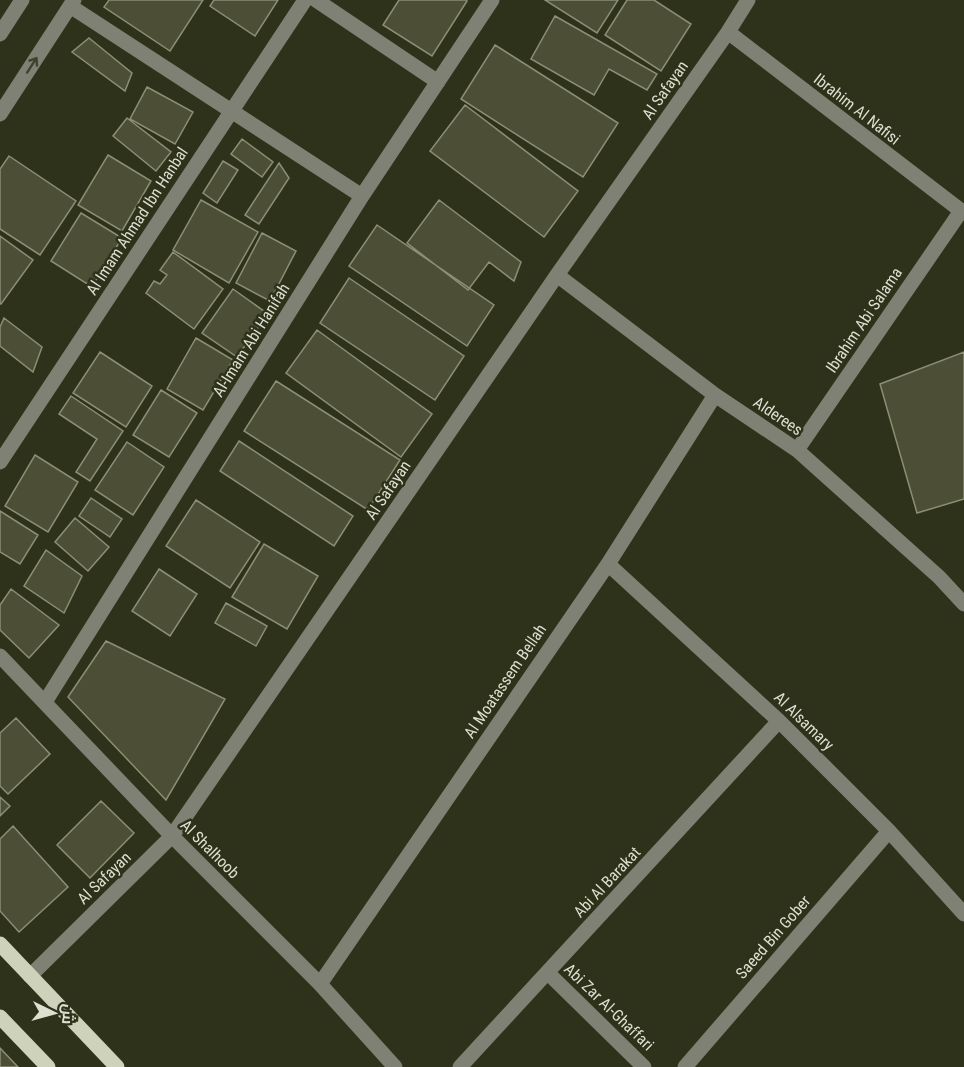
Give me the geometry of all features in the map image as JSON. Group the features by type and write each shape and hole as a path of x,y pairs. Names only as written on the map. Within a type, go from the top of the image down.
{"main road":[{"path":"0,944 117,1067"},
{"path":"0,1017 48,1067"}],"street":[{"path":"0,34 22,0"},
{"name":"Al Imam Ahmad Ibn Hanbal","path":"0,462 305,0"},
{"path":"316,0 438,82"},
{"name":"Al-Imam Abi Hanifah","path":"45,702 362,196 492,0"},
{"name":"Al Safayan","path":"30,976 172,836 748,0"},
{"path":"0,114 72,3 231,111 362,196"},
{"name":"Ibrahim Al Nafisi","path":"728,32 962,212"},
{"name":"Ibrahim Abi Salama","path":"797,450 962,212"},
{"name":"Alderees","path":"557,275 715,395 797,450 939,577 964,604"},
{"name":"Al Moatassem Bellah","path":"320,984 608,564 715,395"},
{"name":"Al Alsamary","path":"608,564 779,721 889,831 964,914"},
{"name":"Al Shalhoob","path":"0,656 172,836 320,984 395,1067"},
{"name":"Abi Al Barakat","path":"460,1067 779,721"},
{"name":"Saeed Bin Gober","path":"685,1067 889,831"},
{"name":"Abi Zar Al-Ghaffari","path":"548,973 644,1067"}],"building":[{"path":"109,0 203,0 170,51 104,7"},
{"path":"214,0 278,0 255,36 210,6"},
{"path":"399,0 467,1 432,56 383,25"},
{"path":"545,0 618,0 597,33"},
{"path":"627,0 654,0 691,24 661,71 605,35"},
{"path":"555,16 657,74 647,90 609,69 594,95 531,59"},
{"path":"89,38 132,73 125,91 72,52"},
{"path":"495,45 618,123 583,177 461,99"},
{"path":"147,87 193,112 175,144 130,119"},
{"path":"465,105 578,191 544,237 430,151"},
{"path":"127,118 171,152 156,171 113,136"},
{"path":"242,139 273,162 262,177 231,154"},
{"path":"108,155 151,181 122,231 78,205"},
{"path":"9,156 76,201 40,255 0,229 0,169"},
{"path":"223,161 238,170 217,203 203,193"},
{"path":"279,163 289,178 259,224 245,215"},
{"path":"201,200 258,232 229,283 173,250"},
{"path":"439,200 521,262 514,281 489,262 468,290 407,243"},
{"path":"81,213 122,238 92,287 51,261"},
{"path":"377,225 494,305 467,346 349,266"},
{"path":"262,233 296,251 270,301 236,283"},
{"path":"0,236 33,260 1,304 0,304"},
{"path":"173,252 223,289 194,329 146,293 154,281 160,284 167,275 160,270"},
{"path":"349,278 464,356 435,400 320,323"},
{"path":"233,289 268,314 237,357 202,333"},
{"path":"4,318 42,347 33,372 0,346 0,327"},
{"path":"317,330 432,414 401,457 286,373"},
{"path":"196,338 233,360 203,410 167,389"},
{"path":"100,352 152,386 126,427 73,393"},
{"path":"964,352 964,499 917,513 880,384"},
{"path":"276,381 400,460 368,510 244,431"},
{"path":"161,390 197,413 169,457 133,435"},
{"path":"71,396 123,431 90,481 76,472 97,439 59,414"},
{"path":"239,441 353,516 334,546 220,471"},
{"path":"127,442 164,467 133,515 95,490"},
{"path":"35,455 78,482 48,532 5,506"},
{"path":"91,498 122,519 110,537 79,516"},
{"path":"196,500 260,542 230,588 166,546"},
{"path":"0,511 38,535 20,564 0,552"},
{"path":"75,518 109,547 88,571 55,542"},
{"path":"264,544 318,576 287,629 232,597"},
{"path":"46,550 82,576 64,613 24,586"},
{"path":"159,569 197,594 170,636 132,611"},
{"path":"11,589 59,625 29,658 0,630 0,605"},
{"path":"226,603 267,626 256,646 215,623"},
{"path":"106,641 225,699 166,800 68,697"},
{"path":"16,718 50,754 8,794 0,786 0,733"},
{"path":"0,797 10,806 0,816"},
{"path":"101,801 134,833 90,878 57,845"},
{"path":"13,826 68,887 19,932 0,911 0,839"},
{"path":"0,1048 18,1067 0,1067"}]}
